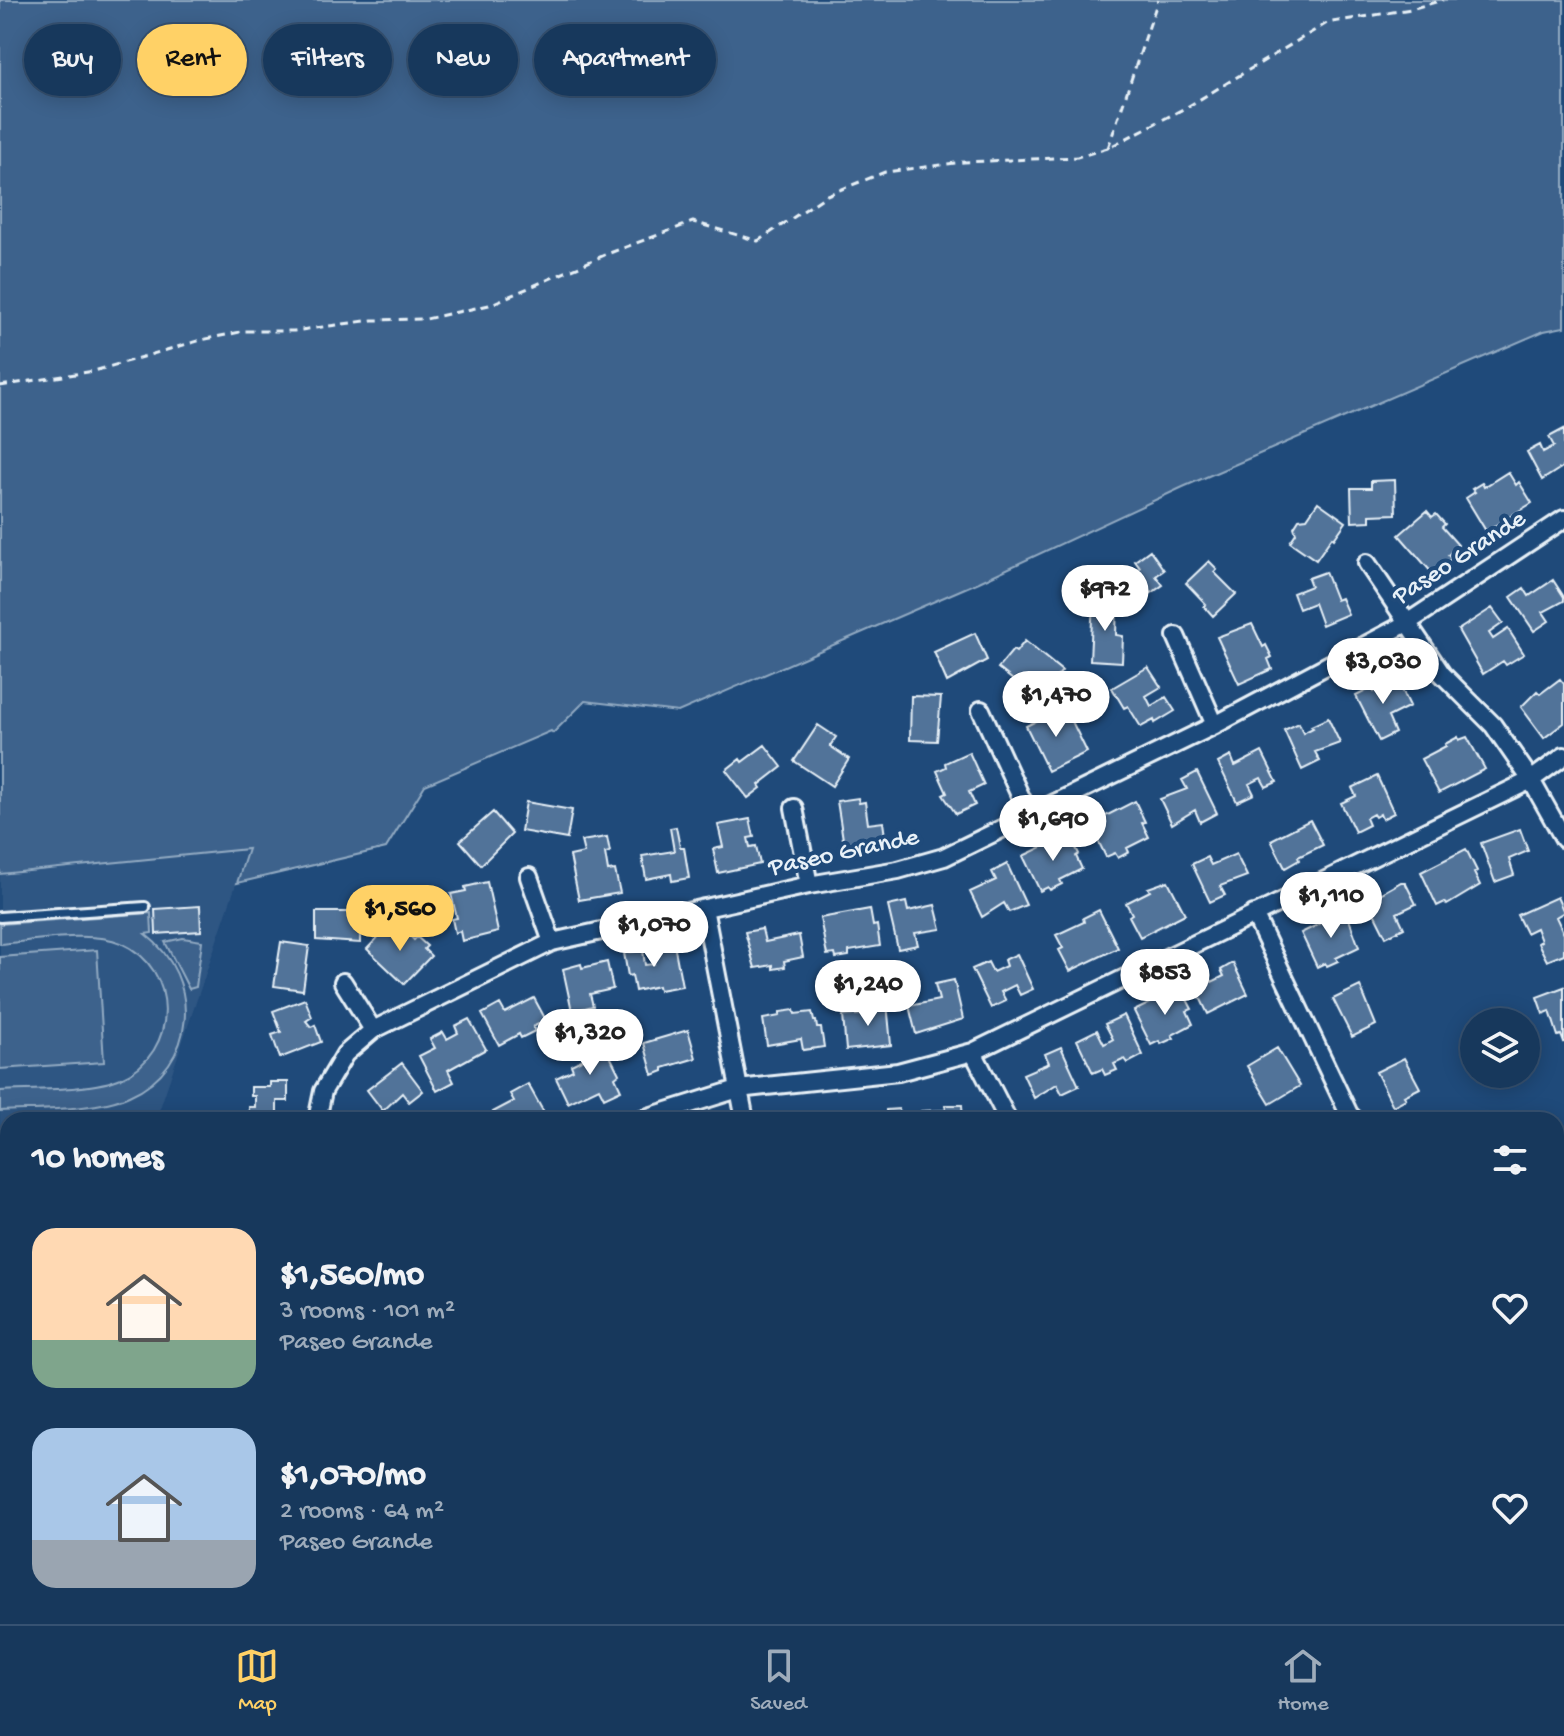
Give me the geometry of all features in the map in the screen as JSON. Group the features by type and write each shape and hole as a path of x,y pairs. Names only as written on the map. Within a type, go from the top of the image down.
{"street":[{"name":"Paseo Grande","path":"319,1112 323,1091 345,1054 373,1030 552,942 809,885 898,870 944,857 1215,725 1407,623 1564,519"},
{"path":"1367,563 1442,674 1493,725 1531,780 1564,839"},
{"path":"1176,636 1215,725"},
{"path":"981,710 1029,815"},
{"path":"665,1112 738,1089 898,1072 973,1052 1531,780 1564,756"},
{"path":"794,808 809,885"},
{"path":"529,877 552,942"},
{"path":"704,908 743,1112"},
{"path":"1254,914 1348,1112"},
{"path":"343,982 373,1030"},
{"path":"973,1052 1004,1112"}],"lane":[{"path":"0,917 145,907"}],"path":[{"path":"1108,148 1158,0"},
{"path":"0,386 94,371 201,340 245,331 294,331 372,320 426,319 489,305 607,254 693,222 758,241 827,195 885,172 964,162 1077,157 1108,148 1187,107 1327,23 1411,9 1443,0"}],"shaded area":[{"path":"0,0 1564,0 1564,327 1544,331 1183,487 979,582 678,712 585,701 553,733 551,731 425,785 386,848 237,883 248,849 0,874"},
{"path":"248,849 159,1112 0,1112 0,874"},
{"path":"151,913 152,933 145,934 164,952 177,974 184,997 185,1020 180,1043 169,1064 152,1082 116,1101 66,1108 0,1111 0,1091 79,1087 121,1078 140,1066 154,1050 162,1031 165,1011 162,991 154,972 140,955 121,943 78,937 0,944 0,924"},
{"path":"183,938 202,941 196,987 189,989 165,942"},
{"path":"97,950 104,1062 0,1069 0,957"}],"building":[{"path":"1564,429 1564,466 1542,480 1527,452 1540,445 1543,452 1554,446 1549,437"},
{"path":"1508,472 1516,485 1519,482 1532,503 1486,531 1466,498 1475,492 1472,489 1482,483 1484,487"},
{"path":"1395,480 1396,514 1370,515 1370,521 1352,522 1351,488 1371,488 1371,481"},
{"path":"1318,502 1346,522 1316,560 1290,542 1299,519 1307,518"},
{"path":"1427,511 1432,517 1436,514 1445,524 1442,527 1458,545 1448,555 1451,559 1433,574 1399,535"},
{"path":"1150,550 1164,570 1156,576 1163,585 1134,605 1119,583 1140,568 1135,561"},
{"path":"1209,561 1217,569 1214,572 1236,594 1213,616 1186,583"},
{"path":"1325,572 1336,600 1341,598 1348,614 1322,625 1314,603 1299,609 1293,593 1311,586 1308,578"},
{"path":"1553,580 1564,601 1543,612 1549,621 1534,631 1511,597 1524,588 1529,596"},
{"path":"1093,600 1117,601 1116,635 1123,636 1122,662 1090,660"},
{"path":"1492,608 1503,623 1489,633 1493,639 1508,629 1524,654 1506,665 1503,661 1483,674 1458,630"},
{"path":"1252,624 1263,647 1266,645 1272,657 1268,659 1272,669 1239,684 1217,637"},
{"path":"975,633 987,660 947,682 934,652"},
{"path":"1025,641 1062,671 1038,700 998,668"},
{"path":"1148,667 1161,687 1146,696 1151,706 1166,697 1175,711 1141,727 1112,688"},
{"path":"1395,675 1410,706 1388,717 1395,733 1379,741 1356,696 1372,688 1374,692 1385,686 1383,681"},
{"path":"1560,679 1564,684 1564,723 1544,738 1521,707 1537,691 1540,694"},
{"path":"911,696 941,697 937,741 910,740"},
{"path":"1065,707 1087,752 1048,771 1026,726"},
{"path":"1328,718 1340,743 1315,752 1320,761 1302,770 1284,730 1299,723 1303,733"},
{"path":"818,725 836,737 830,746 849,759 832,786 794,761"},
{"path":"1458,737 1459,740 1467,737 1485,769 1439,793 1421,759"},
{"path":"765,745 782,767 748,798 726,770"},
{"path":"969,752 984,785 969,792 975,805 956,814 943,795 947,793 937,771 946,767 945,763"},
{"path":"1262,752 1277,782 1266,787 1261,778 1249,784 1254,794 1237,802 1218,763 1231,756 1235,766"},
{"path":"1197,772 1217,813 1200,822 1195,810 1172,824 1160,799 1187,789 1182,780"},
{"path":"1377,776 1394,813 1382,819 1380,814 1375,817 1373,814 1366,818 1369,825 1355,832 1341,803 1356,796 1352,788"},
{"path":"858,798 859,803 865,802 868,824 883,822 885,836 881,837 882,846 845,852 837,801"},
{"path":"1135,801 1149,837 1127,848 1129,852 1118,858 1115,853 1106,857 1090,824"},
{"path":"526,802 572,810 567,839 521,831"},
{"path":"493,812 512,834 481,865 460,841"},
{"path":"750,819 754,837 748,838 750,847 756,846 760,864 718,873 713,849 723,847 718,825"},
{"path":"1310,820 1323,845 1298,857 1299,860 1285,868 1271,840"},
{"path":"676,827 680,847 684,847 689,878 672,881 671,874 646,879 642,856 674,851 670,828"},
{"path":"1520,829 1528,851 1509,859 1514,875 1495,882 1481,843"},
{"path":"1069,834 1079,854 1076,856 1082,869 1060,880 1062,884 1040,891 1023,856"},
{"path":"607,837 610,852 605,853 608,871 615,870 620,893 579,900 570,856 584,853 581,841"},
{"path":"1466,849 1480,885 1447,905 1445,902 1437,906 1421,872"},
{"path":"1236,854 1247,876 1220,886 1225,895 1210,902 1192,864 1207,857 1211,865"},
{"path":"1007,864 1026,905 1009,912 1004,903 982,917 970,892 996,880 992,872"},
{"path":"1168,881 1185,914 1140,937 1126,903 1150,891 1148,888"},
{"path":"487,882 498,932 462,941 460,931 455,933 452,919 457,918 451,894"},
{"path":"1405,882 1416,904 1397,913 1404,928 1386,937 1368,901"},
{"path":"1557,897 1564,912 1556,917 1564,934 1564,954 1547,961 1538,943 1541,941 1536,928 1526,933 1517,915"},
{"path":"906,902 908,911 935,905 941,929 915,933 918,945 898,949 888,906"},
{"path":"200,906 201,931 156,934 155,909"},
{"path":"870,909 873,926 877,925 880,946 849,951 849,956 836,958 835,954 827,955 820,918"},
{"path":"1099,910 1118,948 1070,971 1059,950 1063,948 1056,935 1084,922 1083,918"},
{"path":"1346,911 1359,947 1336,958 1338,961 1317,967 1301,933"},
{"path":"316,912 360,912 360,943 316,940"},
{"path":"397,923 414,940 417,937 427,946 424,949 431,956 404,984 367,949"},
{"path":"762,929 765,942 799,935 803,957 784,961 785,967 755,968 745,932"},
{"path":"281,942 309,946 303,990 274,986"},
{"path":"674,944 682,986 659,990 658,986 635,991 632,975 628,976 624,953 643,950 645,965 654,964 651,948"},
{"path":"1017,954 1033,989 1020,995 1015,985 1001,992 1006,1001 991,1008 972,969 988,962 993,972 1006,966 1004,960"},
{"path":"607,962 613,989 590,994 593,1006 572,1011 563,969"},
{"path":"1233,963 1248,994 1208,1014 1193,983 1209,975 1212,982 1224,976 1221,970"},
{"path":"954,980 963,1019 916,1034 909,1006 939,1000 935,984"},
{"path":"1360,986 1376,1025 1352,1037 1333,999"},
{"path":"1564,987 1564,1043 1561,1035 1558,1036 1550,1011 1543,1014 1537,997"},
{"path":"1181,988 1192,1009 1187,1011 1193,1024 1172,1035 1174,1038 1151,1045 1134,1011"},
{"path":"534,998 546,1020 533,1027 535,1031 521,1038 519,1034 499,1045 482,1014 500,1004 505,1013"},
{"path":"305,999 312,1017 306,1021 311,1027 315,1025 321,1042 280,1058 272,1035 281,1032 273,1011"},
{"path":"887,1003 891,1045 846,1050 843,1016 865,1014 864,1005"},
{"path":"794,1010 795,1014 812,1012 817,1028 821,1028 824,1047 803,1050 801,1039 767,1045 763,1019"},
{"path":"1124,1015 1143,1055 1128,1063 1125,1059 1114,1064 1117,1070 1105,1075 1102,1069 1093,1073 1077,1040 1097,1030 1104,1044 1113,1039 1105,1024"},
{"path":"469,1019 486,1049 448,1070 454,1082 437,1091 419,1056 435,1048 430,1039 443,1032 447,1039 458,1033 455,1026"},
{"path":"688,1030 696,1058 663,1068 663,1071 653,1075 644,1043"},
{"path":"1061,1047 1079,1086 1062,1094 1057,1084 1034,1098 1023,1074 1049,1063 1045,1054"},
{"path":"606,1048 619,1074 615,1077 621,1090 604,1098 599,1088 568,1103 556,1078 573,1070 571,1065"},
{"path":"1277,1048 1300,1086 1270,1104 1247,1066"},
{"path":"1404,1058 1420,1088 1393,1106 1376,1072"},
{"path":"402,1063 423,1091 409,1102 402,1093 383,1111 367,1090"},
{"path":"270,1082 288,1082 288,1101 277,1101 277,1112 249,1112 249,1107 255,1107 251,1087 270,1087"},
{"path":"528,1084 544,1112 493,1112 514,1101 510,1094"},
{"path":"945,1105 962,1105 962,1112 921,1112 921,1111 946,1110"}]}
